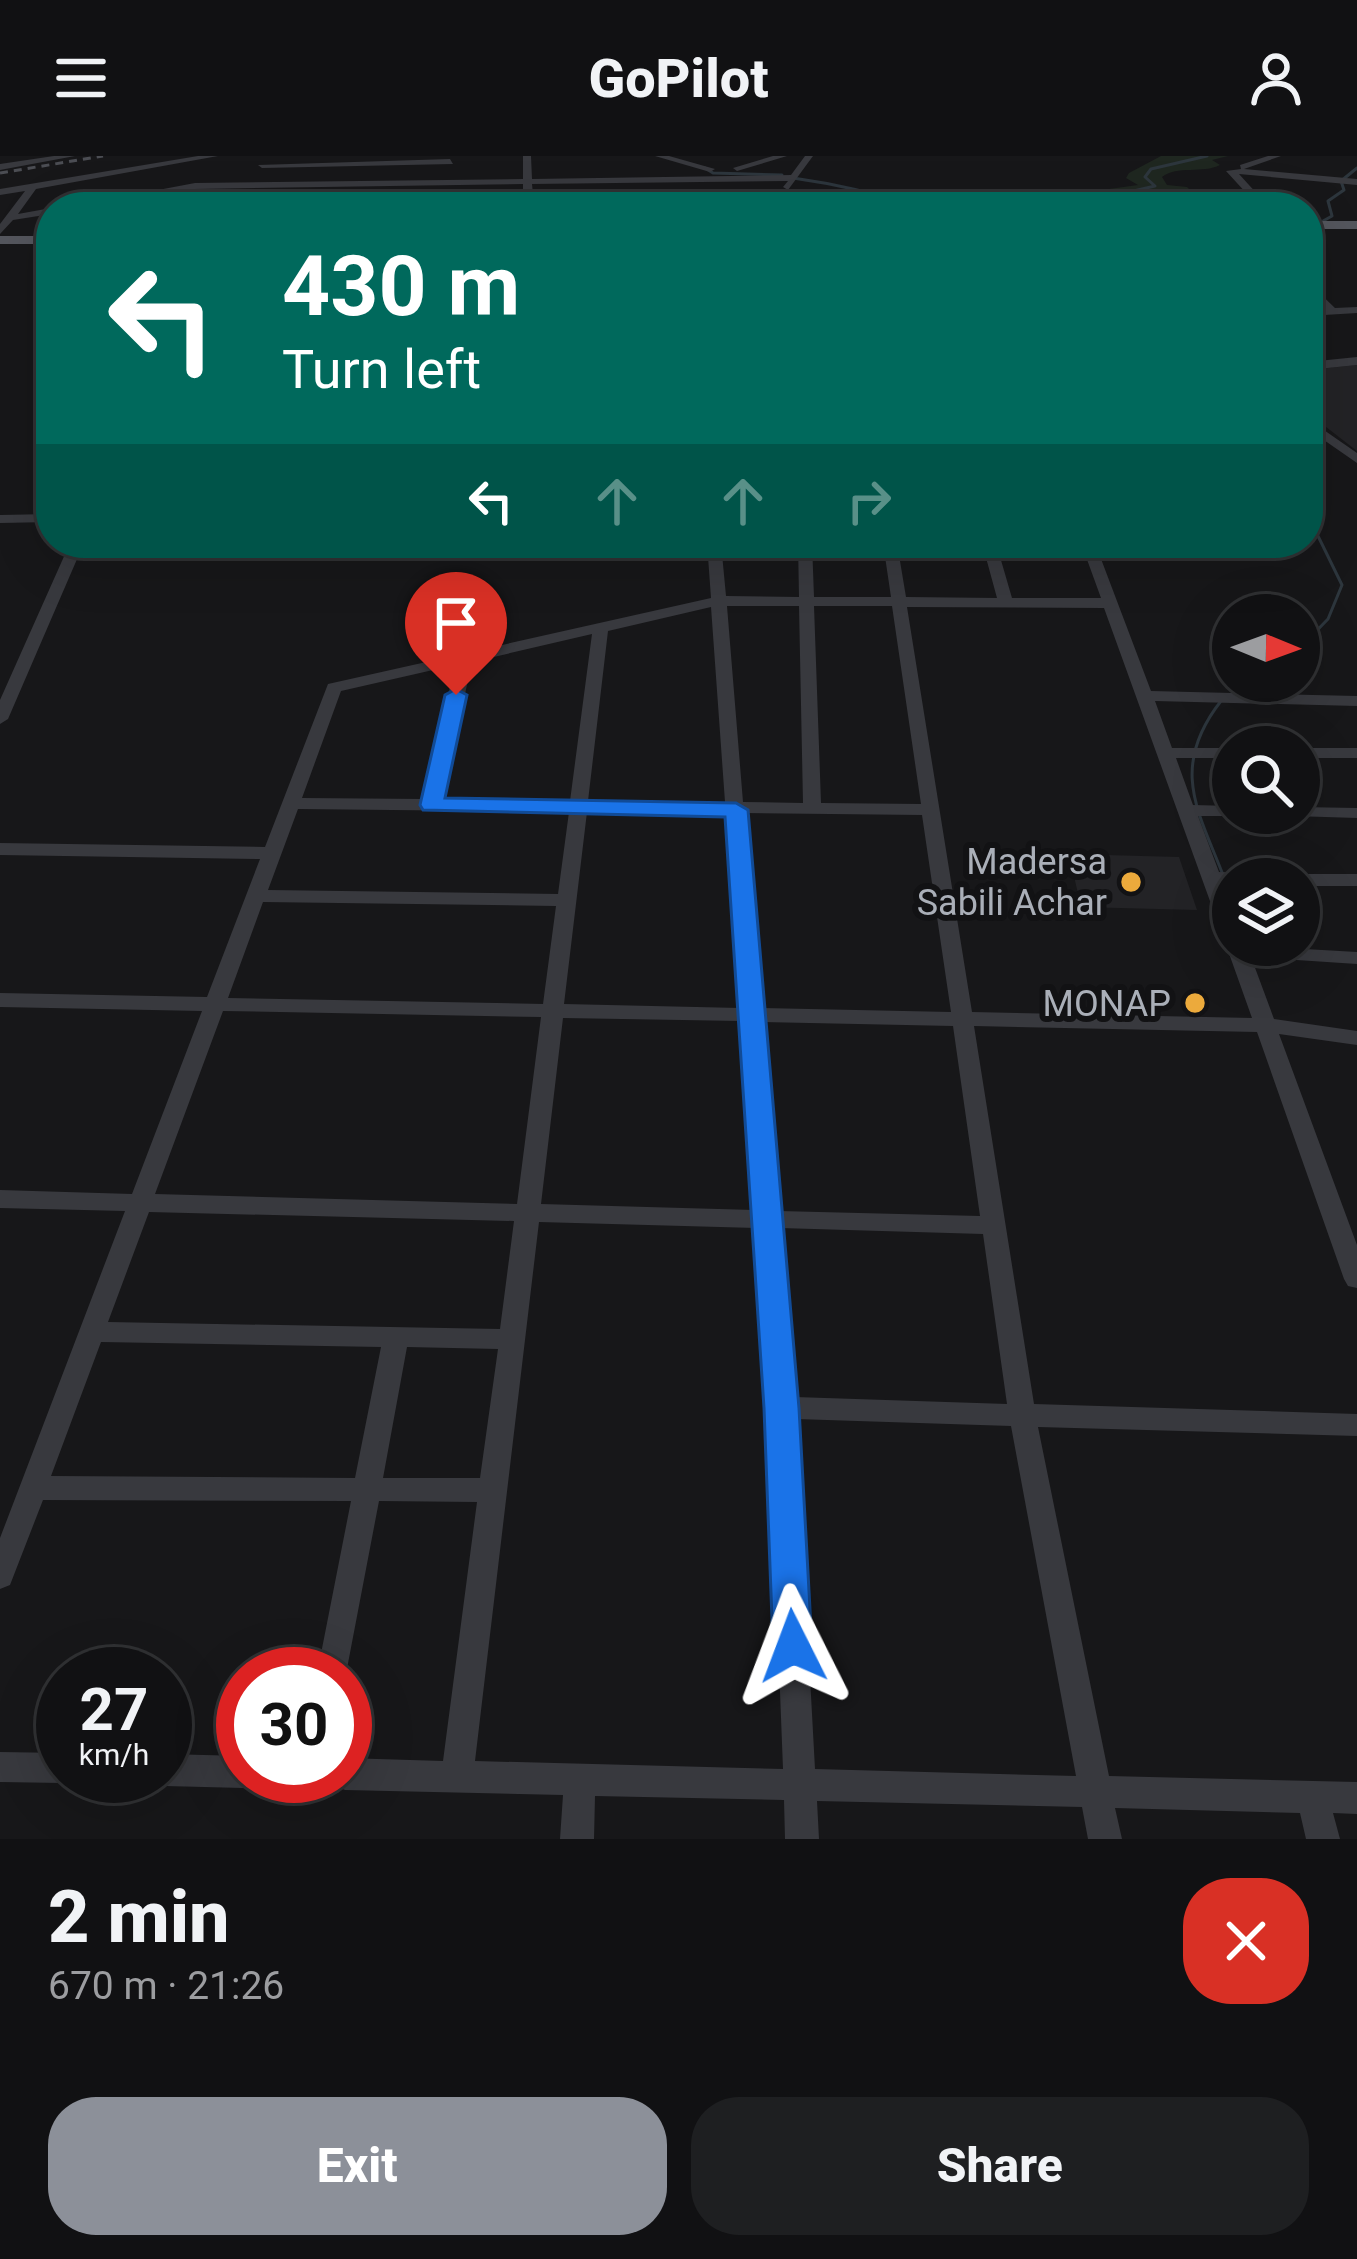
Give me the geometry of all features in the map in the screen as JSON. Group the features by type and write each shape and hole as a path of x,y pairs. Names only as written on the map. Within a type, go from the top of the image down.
{"main road":[{"path":"1323,225 1355,226"},
{"path":"0,240 36,240"}],"street":[{"path":"38,156 57,158"},
{"path":"0,167 71,156"},
{"path":"0,192 214,156"},
{"path":"427,156 450,162"},
{"path":"527,156 528,192"},
{"path":"602,156 606,192"},
{"path":"659,156 736,176"},
{"path":"722,172 783,156"},
{"path":"784,192 809,156"},
{"path":"1231,172 1277,156"},
{"path":"187,160 195,186"},
{"path":"266,190 261,161 450,162"},
{"path":"448,182 450,162"},
{"path":"1231,172 1357,182"},
{"path":"1231,172 1250,192"},
{"path":"160,192 195,186 266,190 400,182 794,178"},
{"path":"398,192 400,182"},
{"path":"0,231 33,186"},
{"path":"10,218 36,214"},
{"path":"1323,301 1333,312"},
{"path":"1323,312 1357,310"},
{"path":"1323,364 1357,361"},
{"path":"1323,434 1357,459"},
{"path":"0,519 36,518"},
{"path":"0,719 70,558"},
{"path":"715,558 782,1408 802,1839"},
{"path":"805,558 812,811"},
{"path":"892,558 1023,1419 1106,1839"},
{"path":"993,558 1005,601"},
{"path":"1094,558 1211,878"},
{"path":"0,1576 334,688 718,601 1110,603"},
{"path":"457,1777 601,627"},
{"path":"432,805 465,658"},
{"path":"1144,696 1357,701"},
{"path":"1165,753 1212,753"},
{"path":"1320,753 1357,753"},
{"path":"291,803 930,810"},
{"path":"1186,810 1212,811"},
{"path":"1320,812 1357,812"},
{"path":"0,850 272,853"},
{"path":"1320,880 1357,880"},
{"path":"256,896 567,900"},
{"path":"1320,954 1357,958"},
{"path":"1243,966 1357,1279"},
{"path":"0,1000 1264,1025 1357,1038"},
{"path":"0,1199 992,1225"},
{"path":"92,1332 512,1340"},
{"path":"337,1647 395,1338"},
{"path":"782,1408 1023,1419 1357,1425"},
{"path":"33,1488 493,1490"},
{"path":"0,1767 36,1768"},
{"path":"372,1775 1357,1798"},
{"path":"577,1839 580,1780"},
{"path":"1312,1796 1323,1839"}],"shaded area":[{"path":"1161,156 1228,156 1212,160 1220,165 1213,168 1175,171 1162,177 1167,185 1192,192 1087,192 1138,185 1126,178"},
{"path":"1357,365 1357,451 1323,425 1323,368"},
{"name":"Madersa Sabili Achar","path":"1069,854 1179,857 1197,910 1081,907"}],"waterway":[{"path":"1129,192 1155,186 1145,177 1151,169 1207,156"},
{"path":"705,168 713,173 782,175"},
{"path":"1323,221 1332,216 1328,201 1344,190 1341,181 1357,168"},
{"path":"793,178 863,192"},
{"path":"1320,627 1342,585 1323,546"},
{"path":"1216,858 1192,775 1204,728 1220,702"}],"railway":[{"path":"0,173 103,156"}],"place":[{"name":"Madersa Sabili Achar","path":"1131,882"},
{"name":"MONAP","path":"1195,1003"}],"route":[{"path":"456,695 432,805 736,810 782,1408 793,1646"}]}
